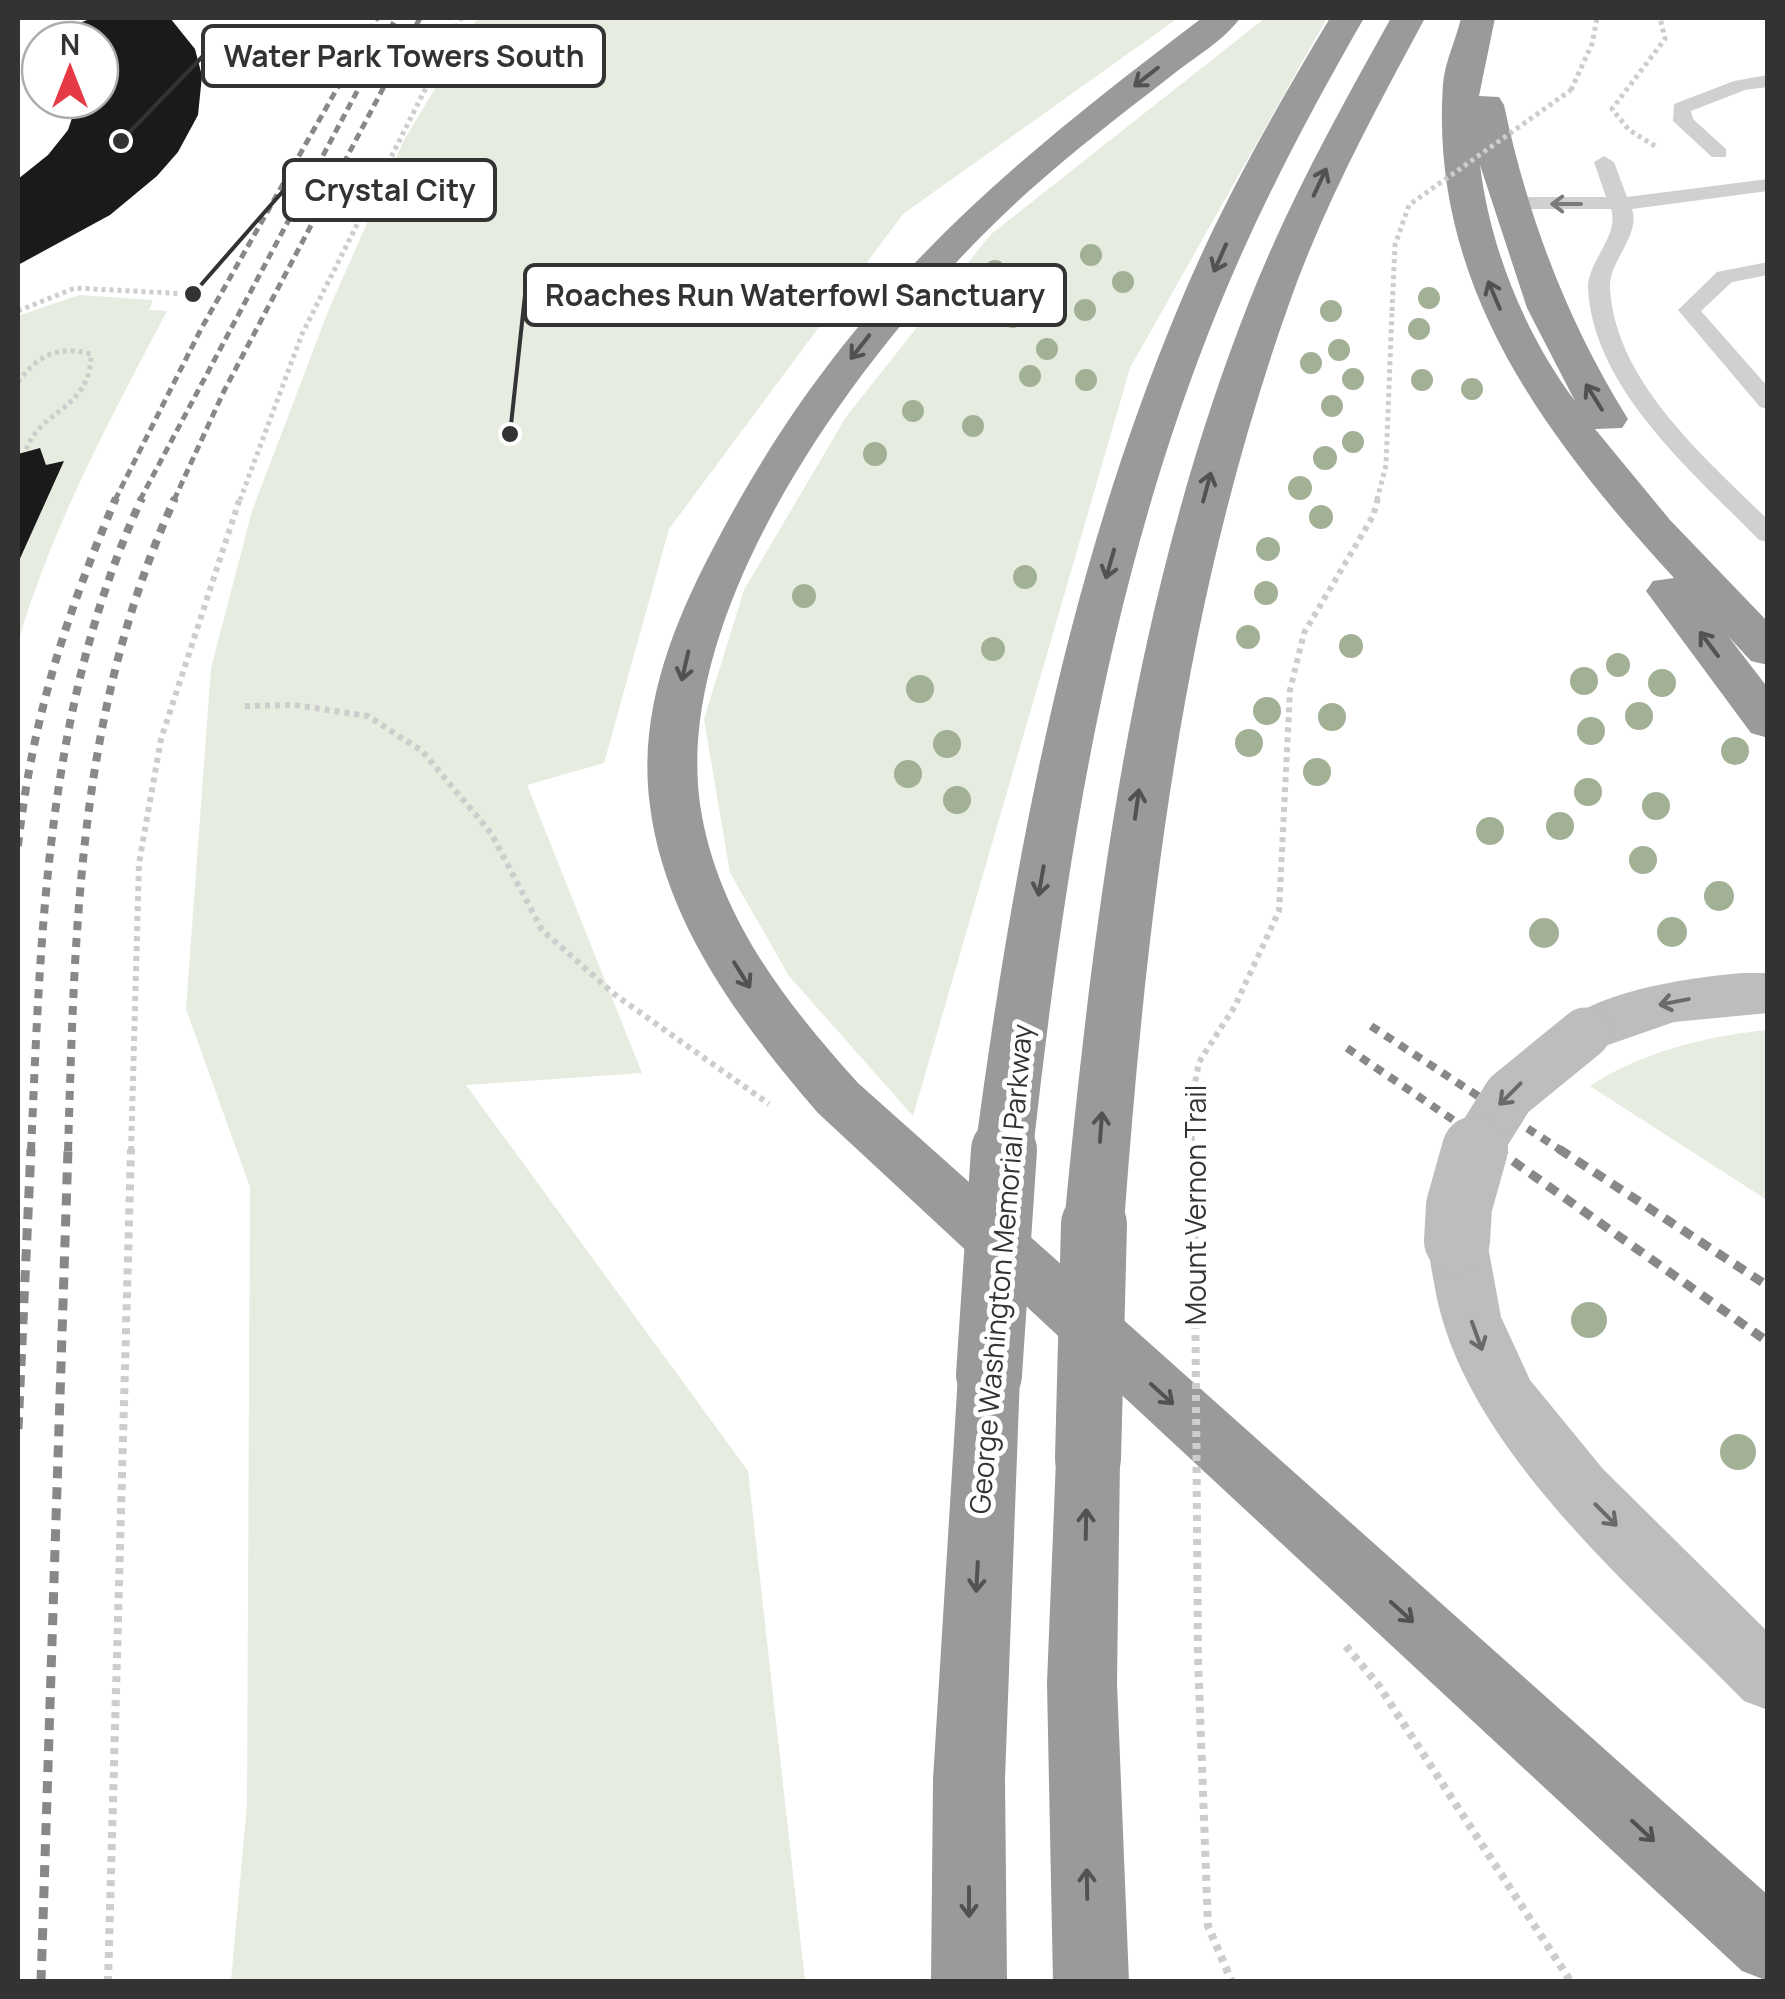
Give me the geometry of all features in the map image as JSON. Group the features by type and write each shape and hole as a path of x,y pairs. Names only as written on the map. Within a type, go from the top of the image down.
{"highway":[{"path":"1224,18 1044,158 969,226 873,331 817,407 721,575 687,654 673,730 672,768 683,844 731,958 792,1048 838,1098 1768,1945"},
{"name":"George Washington Memorial Parkway","path":"969,1982 968,1779 988,1374 1004,1150 1032,936 1060,776 1109,567 1132,492 1220,259 1290,114 1347,18"},
{"path":"1091,1982 1082,1683 1094,1224 1122,908 1161,672 1189,553 1236,393 1293,243 1352,117 1408,18"},
{"path":"1478,22 1492,138 1510,203 1559,332 1596,402 1660,490 1768,606"},
{"path":"1478,22 1461,79 1463,178 1474,238 1497,304 1558,411 1593,489 1768,722"},
{"path":"1558,411 1664,543 1768,650"}],"main road":[{"path":"1768,993 1682,1000 1643,1009 1586,1033 1558,1050 1499,1104 1464,1170 1457,1204 1457,1241 1470,1317 1486,1360 1508,1399 1580,1489 1768,1679"}],"lane":[{"path":"1720,153 1684,121 1681,108 1741,84 1768,81"},
{"path":"1604,162 1622,204 1624,225 1600,279 1613,338 1658,415 1768,535"},
{"path":"1510,203 1622,204 1768,184"},
{"path":"1768,268 1725,277 1689,310 1768,402"}],"path":[{"path":"108,1982 138,863 161,739 213,571 302,334 461,18"},
{"name":"Mount Vernon Trail","path":"1232,1982 1208,1926 1198,1659 1191,1104 1199,1062 1235,1006 1279,911 1290,690 1304,633 1374,516 1386,465 1395,245 1409,205 1571,90 1592,44 1597,18"},
{"path":"18,311 75,288 189,294"},
{"path":"18,382 32,361 50,351 91,354 92,365 68,411 32,433 26,450"}],"shaded area":[{"path":"478,18 1178,18 903,214 669,529 604,763 527,785 642,1073 466,1085 748,1471 805,1981 231,1981 247,1805 250,1187 186,1009 211,668 252,511 329,309 404,140"},
{"path":"1265,18 1327,18 1130,368 913,1116 789,976 730,873 704,719 744,590 846,417 990,235"},
{"path":"79,295 153,300 149,310 167,311 65,514 18,642 18,316"},
{"path":"1767,1030 1767,1200 1590,1086 1631,1064 1675,1048"}],"building":[{"path":"170,18 195,49 202,76 198,115 178,152 157,176 110,215 18,265 18,179 48,155 71,120 120,120 120,20 87,20"},
{"path":"40,448 46,465 64,461 18,563 18,454"}],"railway":[{"path":"116,498 201,329 377,18"},
{"path":"140,500 396,18"},
{"path":"174,500 224,391 420,18"},
{"path":"18,846 32,754 54,668 116,498"},
{"path":"31,1151 45,901 67,737 110,576 142,498"},
{"path":"68,1151 79,900 100,738 118,657 143,578 175,498"},
{"path":"1371,1026 1562,1151"},
{"path":"1347,1048 1499,1151"},
{"path":"18,1429 31,1149"},
{"path":"41,1982 68,1149"},
{"path":"1496,1149 1768,1342"},
{"path":"1559,1149 1768,1286"}],"place":[{"name":"Water Park Towers South","path":"121,141"},
{"name":"Crystal City","path":"193,294"},
{"name":"Roaches Run Waterfowl Sanctuary","path":"510,434"}]}
